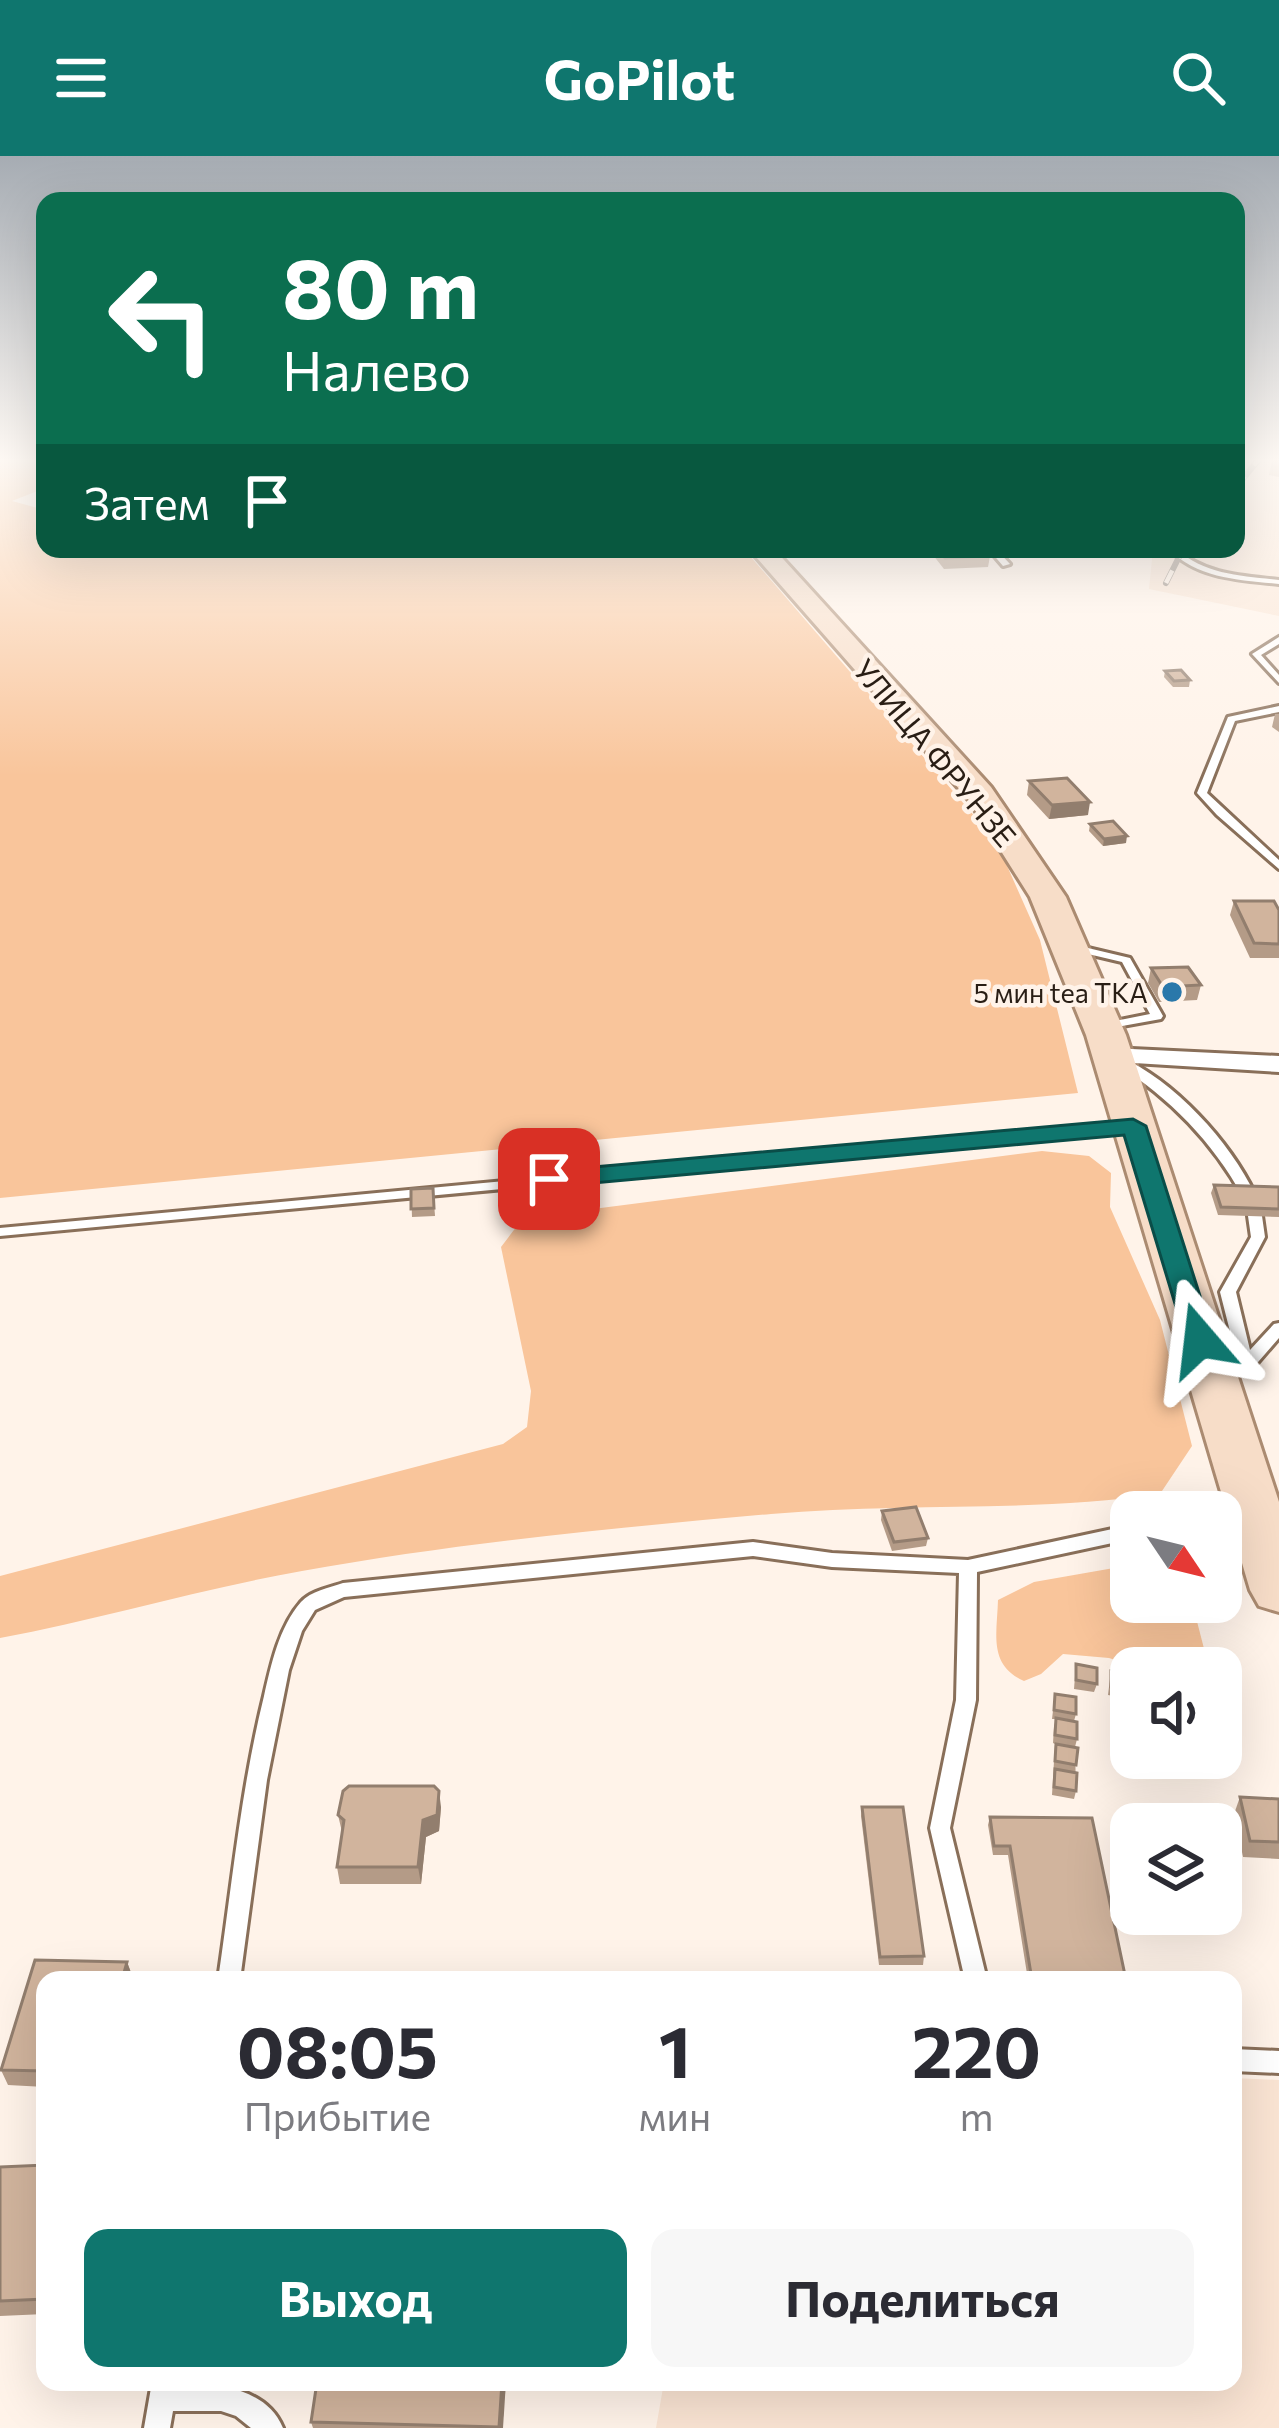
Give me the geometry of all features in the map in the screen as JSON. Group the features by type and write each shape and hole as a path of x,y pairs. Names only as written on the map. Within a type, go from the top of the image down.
{"main road":[{"name":"УЛИЦА ФРУНЗЕ","path":"775,564 980,794 1048,897 1107,1042 1133,1126 1229,1374 1279,1590"}],"street":[{"path":"1107,1042 1279,1064"}],"lane":[{"path":"1196,564 1279,582"},
{"path":"1279,640 1256,654 1279,680"},
{"path":"1279,709 1231,718 1202,793 1224,820 1279,866"},
{"path":"1069,946 1126,960 1157,1016 1107,1042 1238,1167 1248,1194"},
{"path":"0,1232 1133,1126"},
{"path":"1229,1374 1228,1292 1258,1237 1255,1216"},
{"path":"1229,1374 1279,1328"},
{"path":"230,1971 270,1698 286,1639 309,1604 343,1590 753,1549 832,1560 968,1567 1110,1537"},
{"path":"1242,1542 1265,1543"},
{"path":"968,1567 966,1700 940,1828 974,1971"},
{"path":"1242,2060 1279,2062"},
{"path":"157,2428 163,2391 215,2396 251,2406 270,2428"}],"shaded area":[{"path":"0,564 757,564 996,841 1040,940 1078,1093 0,1198"},
{"path":"1151,564 1279,564 1279,616 1149,589"},
{"path":"1042,1151 1089,1156 1111,1173 1110,1207 1160,1320 1192,1446 1162,1491 1110,1491 1110,1500 771,1514 477,1544 264,1578 0,1638 0,1576 503,1444 527,1427 531,1391 501,1247 523,1218"},
{"path":"1110,1569 1110,1623 1197,1623 1204,1647 1110,1647 1110,1658 1063,1654 1041,1674 1024,1681 1000,1657 998,1600 1034,1582"},
{"path":"1242,2078 1279,2080 1279,2428 656,2428 662,2391 1242,2391"}],"building":[{"path":"1181,670 1190,680 1174,681 1165,671"},
{"path":"1067,778 1090,802 1052,805 1029,781"},
{"path":"1113,821 1127,836 1104,839 1090,824"},
{"path":"1234,901 1274,901 1279,910 1279,944 1254,943"},
{"path":"1188,967 1201,985 1163,987 1151,968"},
{"path":"1214,1185 1279,1187 1279,1209 1221,1207"},
{"path":"433,1188 434,1208 411,1209 411,1189"},
{"path":"916,1507 928,1538 894,1542 882,1511"},
{"path":"1076,1664 1097,1668 1097,1684 1076,1680"},
{"path":"1055,1694 1076,1697 1076,1714 1054,1710"},
{"path":"1056,1718 1077,1722 1077,1739 1055,1735"},
{"path":"1056,1744 1078,1748 1076,1765 1055,1761"},
{"path":"1055,1769 1077,1773 1076,1791 1054,1787"},
{"path":"349,1786 434,1786 439,1791 437,1815 423,1820 418,1867 337,1867 344,1820 338,1815 343,1791"},
{"path":"1240,1797 1279,1799 1279,1842 1250,1841"},
{"path":"862,1807 903,1807 924,1956 880,1957"},
{"path":"990,1817 1092,1818 1110,1904 1110,1935 1117,1935 1124,1971 1031,1971 1010,1846 994,1846"},
{"path":"35,1960 127,1962 124,1971 36,1971 36,2071 1,2070"},
{"path":"36,2165 36,2299 0,2301 0,2167"},
{"path":"316,2391 501,2391 499,2427 311,2422"}],"railway":[{"path":"1166,583 1175,564"}],"place":[{"name":"5 мин tea TKA","path":"1172,992"}],"route":[{"path":"549,1179 1133,1126 1200,1340"}]}
